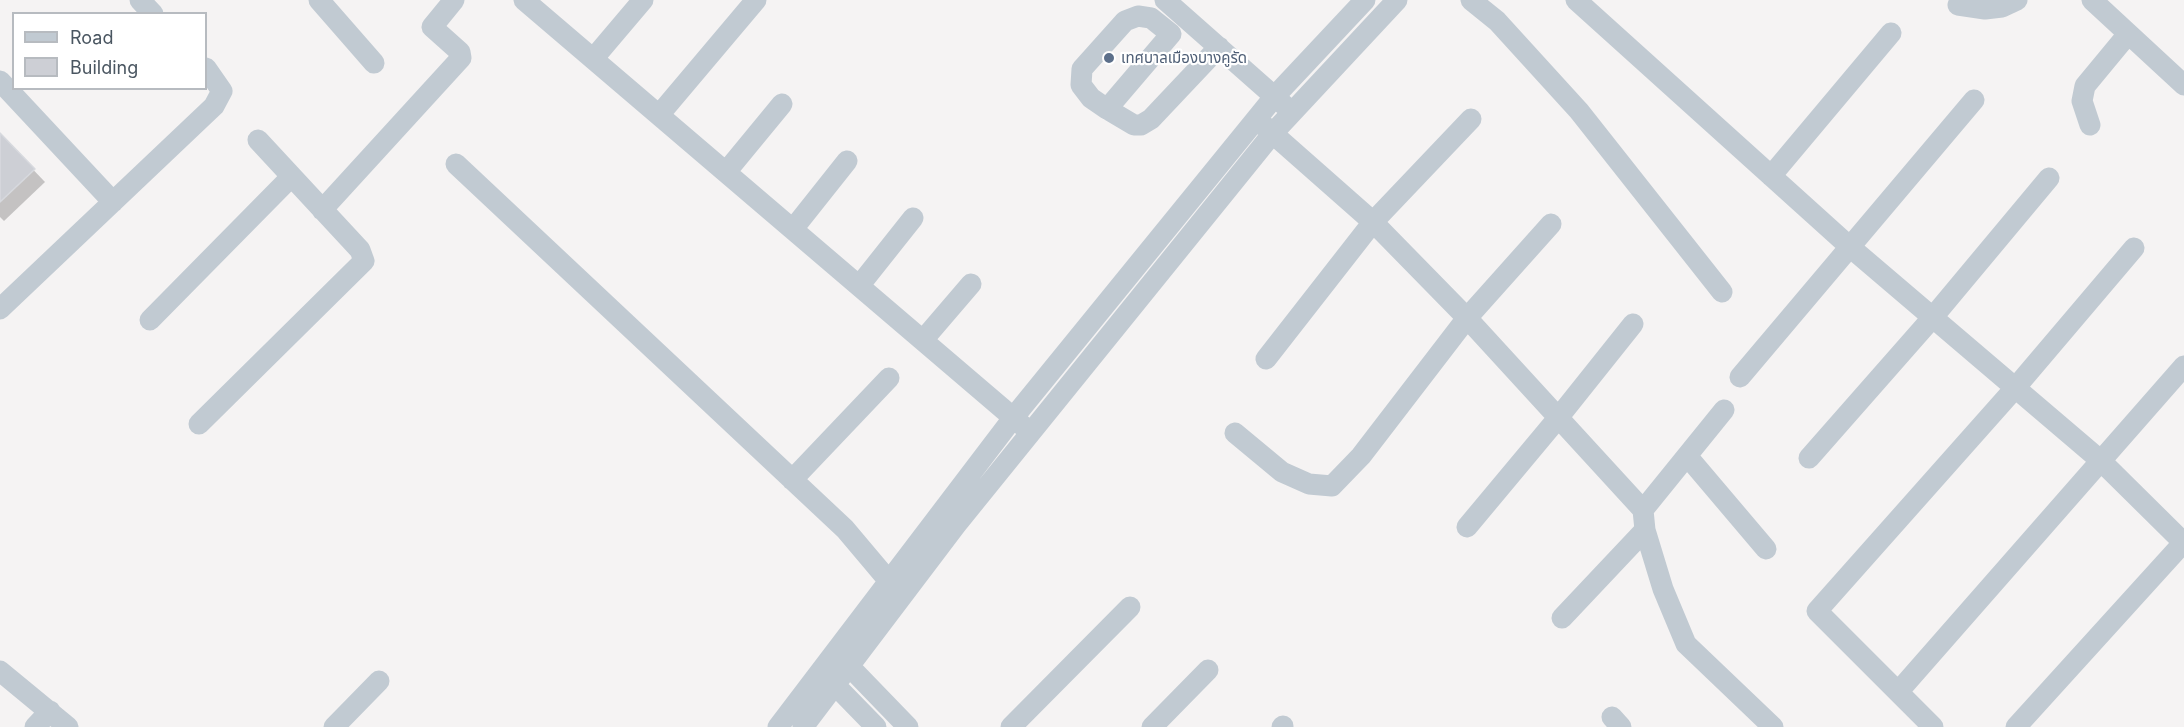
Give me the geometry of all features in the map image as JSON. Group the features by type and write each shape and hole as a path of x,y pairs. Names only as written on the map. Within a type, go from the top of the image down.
{"street":[{"path":"140,0 151,12"},
{"path":"319,0 374,63"},
{"path":"322,210 461,58 460,52 432,27 454,0"},
{"path":"525,0 1031,433"},
{"path":"592,59 643,0"},
{"path":"659,115 756,0"},
{"path":"1165,0 1292,112"},
{"path":"778,727 1013,418 1256,118 1365,0"},
{"path":"803,727 956,525 1273,133 1398,0"},
{"path":"1471,0 1497,21 1579,111 1722,292"},
{"path":"1576,0 1850,247 2100,460 2184,542 2016,727"},
{"path":"1958,5 1985,9 2002,7 2017,0"},
{"path":"2092,0 2184,85"},
{"path":"1171,34 1151,18 1138,16 1125,21 1082,69 1081,85 1091,98 1107,109 1134,125 1141,125 1150,119 1219,47"},
{"path":"1107,109 1184,16"},
{"path":"1771,176 1892,33"},
{"path":"2090,125 2082,101 2085,86 2128,34"},
{"path":"0,309 214,106 222,91 207,69"},
{"path":"0,81 113,202"},
{"path":"1740,377 1974,100"},
{"path":"726,172 782,104"},
{"path":"1256,118 1373,222 1467,318 1558,418 1644,520 1663,590 1686,644 1773,727"},
{"path":"1266,359 1373,222 1471,119"},
{"path":"199,424 364,261 360,250 258,140"},
{"path":"793,229 847,161"},
{"path":"456,164 845,529 888,580"},
{"path":"150,320 291,177"},
{"path":"1809,458 1933,317 2049,178"},
{"path":"859,286 913,218"},
{"path":"1234,434 1282,472 1309,484 1332,486 1361,456 1467,318 1551,224"},
{"path":"1933,727 1817,611 2016,387 2134,248"},
{"path":"922,340 970,284"},
{"path":"1467,527 1633,324"},
{"path":"1898,692 2184,366"},
{"path":"792,480 889,378"},
{"path":"1562,618 1644,520 1724,410"},
{"path":"1688,458 1766,549"},
{"path":"1011,727 1130,607"},
{"path":"849,666 908,727"},
{"path":"1152,727 1208,670"},
{"path":"0,672 68,727"},
{"path":"334,727 379,681"},
{"path":"835,685 876,727"},
{"path":"35,727 50,711"}],"building":[{"path":"0,133 35,169 0,202"}],"place":[{"name":"เทศบาลเมืองบางคูรัด","path":"1109,58"}]}
